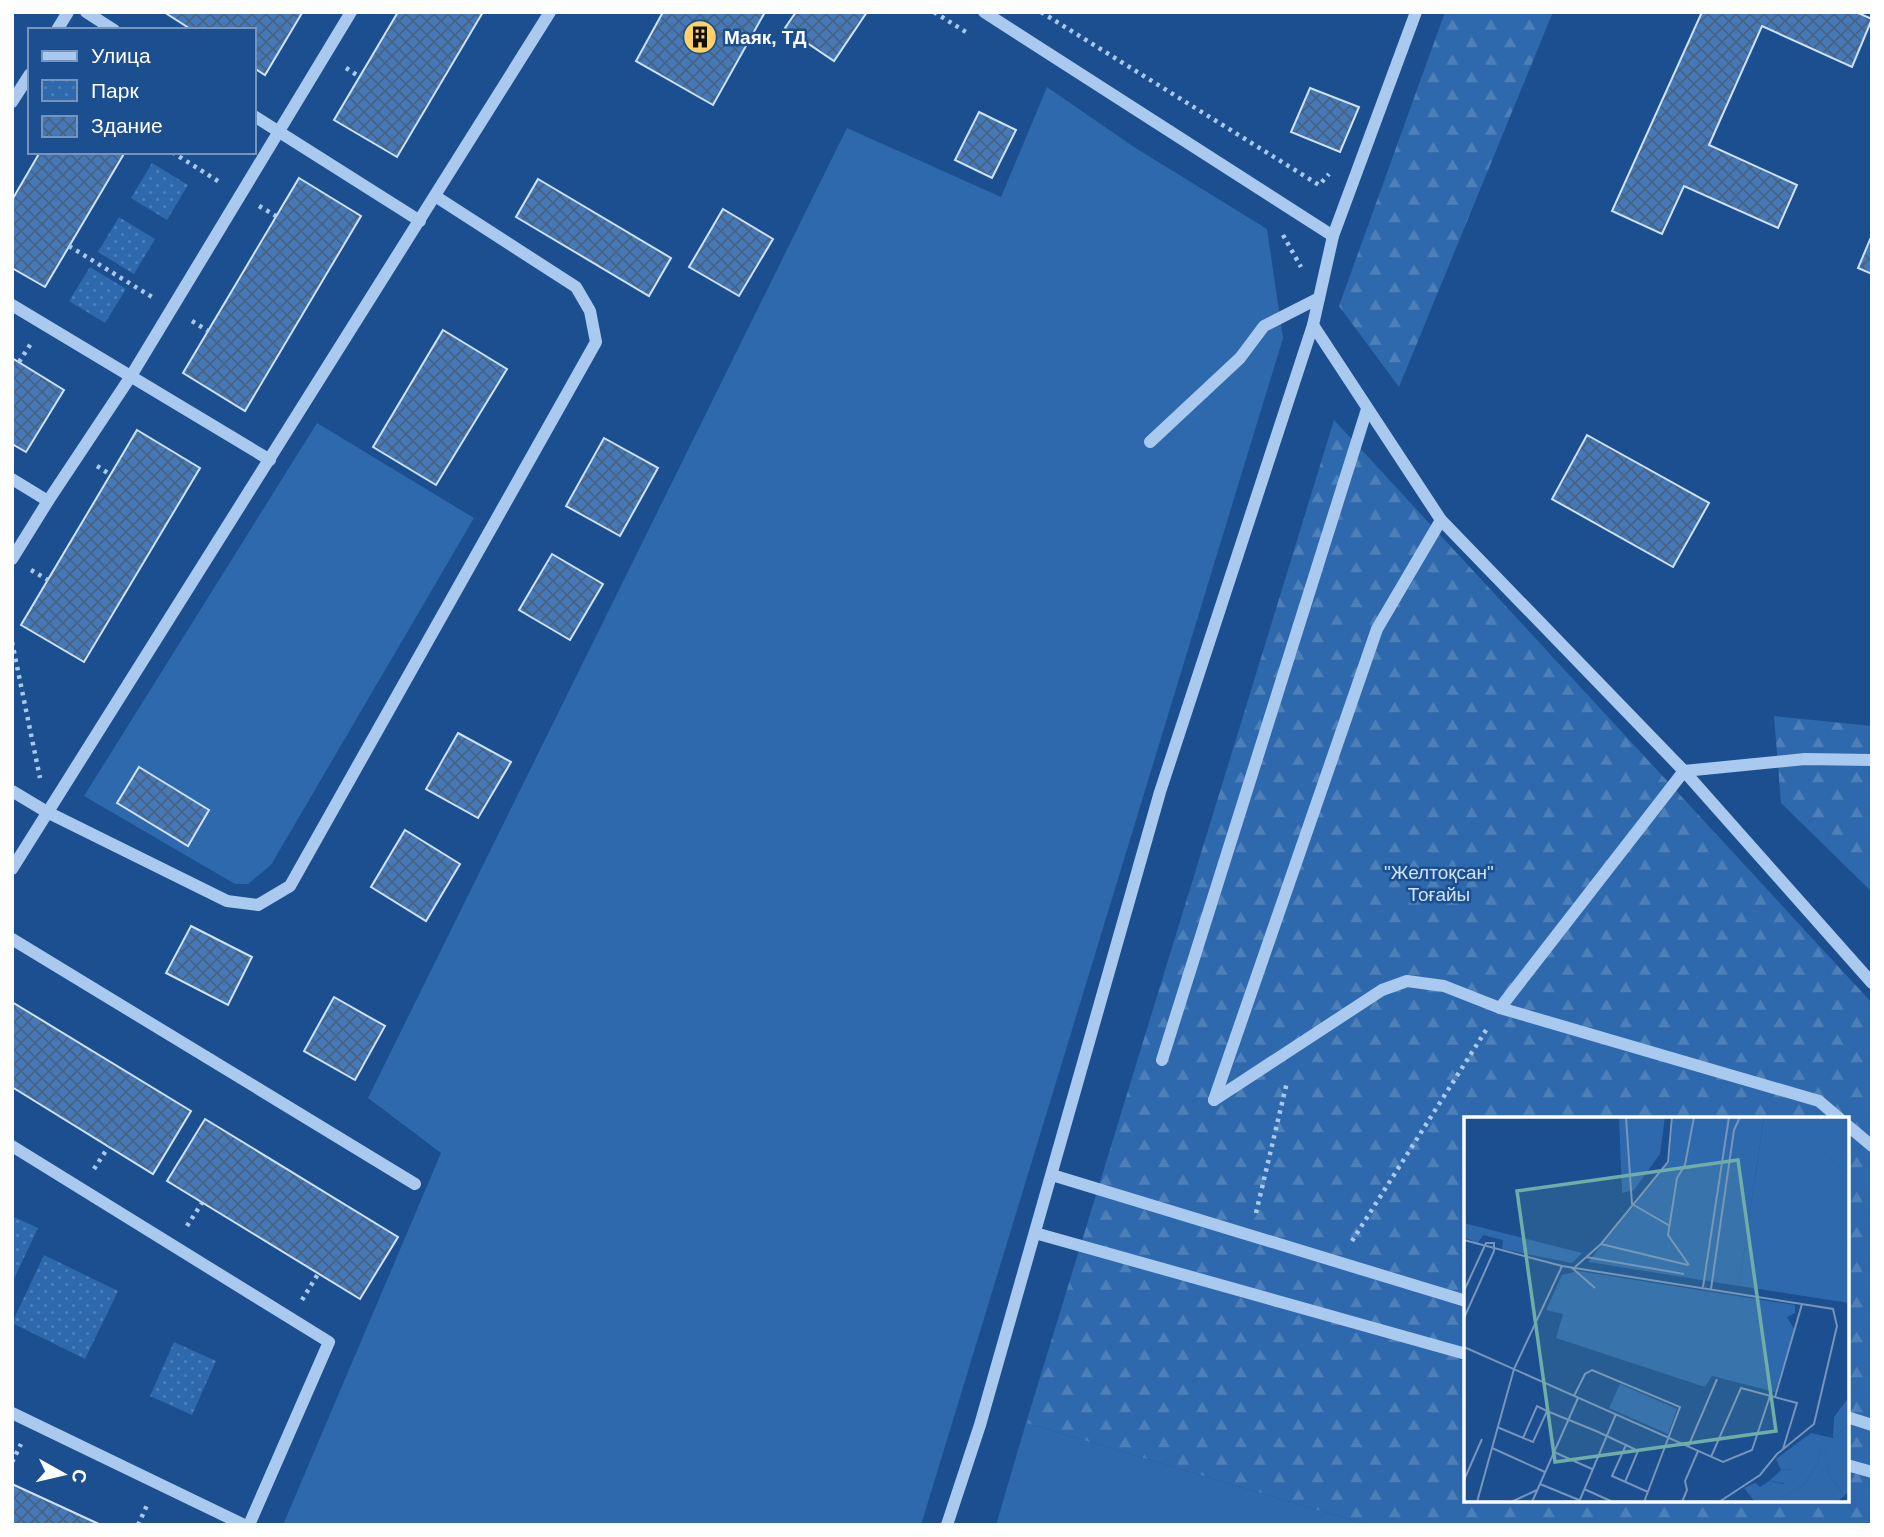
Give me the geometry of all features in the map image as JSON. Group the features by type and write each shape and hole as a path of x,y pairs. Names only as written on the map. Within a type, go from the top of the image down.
{"street":[{"path":"58,28 68,12"},
{"path":"86,12 111,28"},
{"path":"12,559 131,376 351,12"},
{"path":"12,869 550,12"},
{"path":"984,12 1333,236"},
{"path":"947,1525 980,1425 1160,792 1312,325 1333,236 1416,12"},
{"path":"12,102 28,77"},
{"path":"256,117 420,221"},
{"path":"12,791 47,812 227,901 258,905 290,886 596,342 590,311 576,287 435,196"},
{"path":"1150,442 1240,358 1264,326 1319,298"},
{"path":"12,305 270,460"},
{"path":"1312,325 1441,520 1684,771 1872,983"},
{"path":"1162,1060 1367,409"},
{"path":"12,479 48,501"},
{"path":"1441,520 1377,629 1214,1100 1382,990 1408,981 1444,986 1500,1008 1819,1101 1838,1117"},
{"path":"1500,1008 1684,771 1805,759 1872,760"},
{"path":"12,939 415,1184"},
{"path":"1849,1127 1872,1146"},
{"path":"12,1146 329,1342 247,1525 12,1413"},
{"path":"1052,1175 1464,1300"},
{"path":"1035,1233 1464,1353"},
{"path":"1849,1418 1872,1425"},
{"path":"1849,1466 1872,1472"}],"path":[{"path":"934,12 981,42"},
{"path":"1041,12 1318,185"},
{"path":"1283,234 1319,298"},
{"path":"69,246 208,331"},
{"path":"12,642 47,812"},
{"path":"1339,1263 1500,1008"},
{"path":"1250,1236 1296,1047"}],"green space":[{"path":"1445,12 1553,12 1399,387 1339,306"},
{"path":"1047,87 1134,147 1267,229 1283,338 921,1525 283,1525 441,1153 368,1098 847,128 1001,197"},
{"path":"152,163 188,185 167,220 131,198"},
{"path":"119,217 155,239 134,274 98,252"},
{"path":"90,267 126,289 105,323 69,301"},
{"name":"\"Желтоқсан\" Тоғайы","path":"1334,420 1872,1003 1872,1525 1368,1525 1026,1423"},
{"path":"317,423 474,518 271,865 248,884 235,884 84,796"},
{"path":"1774,716 1872,726 1872,892 1781,803"},
{"path":"12,1216 38,1228 12,1283"},
{"path":"44,1255 118,1291 85,1359 12,1323"},
{"path":"174,1342 216,1361 192,1415 150,1396"},
{"path":"1026,1423 1368,1525 996,1525"}],"building":[{"path":"164,12 302,12 265,75 256,69 256,28 189,28"},
{"path":"398,12 483,12 397,157 334,120"},
{"name":"Маяк, ТД","path":"663,12 765,12 713,105 636,61"},
{"path":"796,12 867,12 834,61 785,28"},
{"path":"1702,12 1856,12 1872,19 1852,67 1762,26 1709,145 1797,185 1778,228 1684,186 1662,234 1612,211"},
{"path":"1310,88 1359,107 1340,152 1291,132"},
{"path":"979,112 1016,130 992,178 955,160"},
{"path":"39,154 124,154 45,287 12,268 12,200"},
{"path":"299,178 361,216 245,411 183,373"},
{"path":"538,179 671,258 649,296 516,217"},
{"path":"723,209 773,239 739,296 689,267"},
{"path":"1872,235 1872,274 1858,268"},
{"path":"443,330 507,369 436,485 373,447"},
{"path":"12,358 64,390 26,452 12,444"},
{"path":"137,430 200,468 84,662 21,625"},
{"path":"1587,435 1709,503 1673,567 1552,499"},
{"path":"604,438 658,468 620,536 566,506"},
{"path":"552,554 603,584 570,640 519,610"},
{"path":"458,733 511,762 478,818 426,789"},
{"path":"139,767 209,810 188,846 117,803"},
{"path":"405,830 460,864 426,921 371,887"},
{"path":"191,926 252,957 228,1005 166,973"},
{"path":"334,997 385,1026 355,1080 304,1051"},
{"path":"12,1002 191,1111 153,1174 12,1087"},
{"path":"205,1119 398,1237 360,1299 167,1181"},
{"path":"12,1484 101,1525 12,1525"}],"place":[{"name":"Маяк, ТД","path":"700,37"}]}
